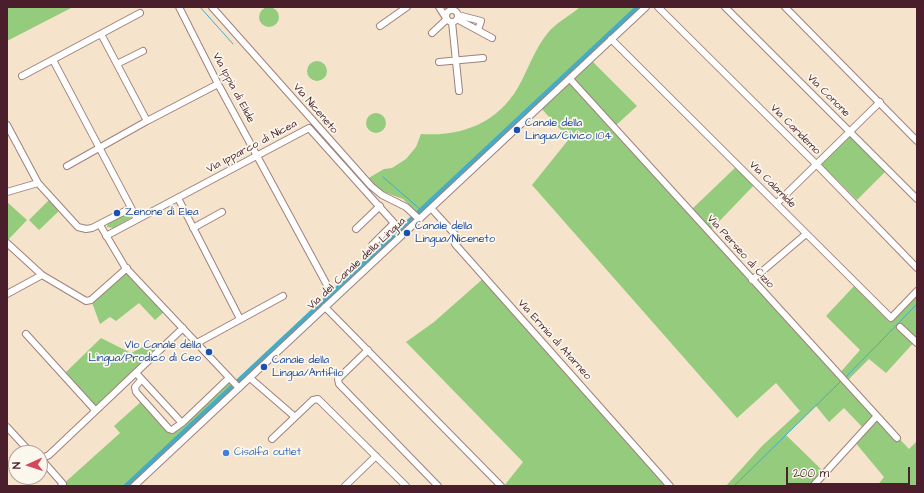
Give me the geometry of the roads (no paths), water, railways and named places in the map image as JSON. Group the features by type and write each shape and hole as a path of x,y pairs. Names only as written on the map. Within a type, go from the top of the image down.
{"street":[{"name":"Via Ippia di Elide","path":"179,7 218,84 258,155 327,285"},
{"name":"Via Niceneto","path":"212,7 312,126 375,190 416,216"},
{"path":"380,26 407,7"},
{"path":"439,7 448,20"},
{"name":"Via del Canale della Lingua","path":"137,485 238,387 250,378 325,307 416,216 431,208 646,7"},
{"name":"Via Caridemo","path":"658,7 817,165 917,268"},
{"name":"Via Conone","path":"725,7 917,199"},
{"path":"786,7 917,140"},
{"path":"459,91 456,61 447,12 453,10 457,13 481,21 478,30"},
{"path":"22,76 140,13"},
{"path":"432,33 457,13"},
{"path":"457,13 478,30 492,38"},
{"path":"101,34 147,121"},
{"name":"Via Calamide","path":"611,39 891,318 917,291"},
{"path":"117,64 143,51"},
{"path":"439,62 483,58"},
{"path":"53,60 137,219"},
{"name":"Via Perseo di Cizio","path":"570,78 876,417 897,438"},
{"path":"67,166 99,147 218,84"},
{"path":"776,203 817,165 880,102"},
{"path":"7,125 38,183 78,227 86,229 100,225 131,208"},
{"name":"Via Ipparco di Nicea","path":"106,236 312,126 394,223 372,245"},
{"path":"7,192 38,183"},
{"path":"178,198 240,319"},
{"path":"356,229 380,206"},
{"name":"Via Ermia di Atarneo","path":"431,208 460,240 455,244 670,486"},
{"path":"193,228 222,212"},
{"path":"100,225 117,256 127,268 238,387"},
{"path":"752,280 806,234"},
{"path":"7,243 42,275 84,300 89,301 127,268"},
{"path":"7,294 42,275"},
{"path":"196,343 283,296"},
{"path":"325,307 500,486"},
{"path":"900,327 917,343"},
{"path":"48,455 183,328"},
{"path":"26,334 95,410"},
{"path":"368,350 338,379 338,384 438,486"},
{"path":"136,373 182,423"},
{"path":"250,378 295,417"},
{"path":"141,380 135,387 135,392 168,428 174,430 230,379"},
{"path":"272,439 313,400 319,400 405,486"},
{"path":"813,486 876,417"},
{"path":"7,427 24,445"},
{"path":"345,486 376,456"},
{"path":"48,468 63,484 61,486"}],"waterway":[{"path":"200,7 233,44"},
{"path":"126,486 638,7"},
{"path":"383,177 421,210"},
{"path":"845,378 917,304"},
{"path":"734,486 841,381"}],"place":[{"name":"Canale della Lingua/Civico 104","path":"517,130"},
{"name":"Zenone di Elea","path":"117,213"},
{"name":"Canale della Lingua/Niceneto","path":"407,233"},
{"name":"Vlo Canale della Lingua/Prodico di Ceo","path":"209,352"},
{"name":"Canale della Lingua/Antifilo","path":"264,367"},
{"name":"Cisalfa outlet","path":"226,453"}]}
